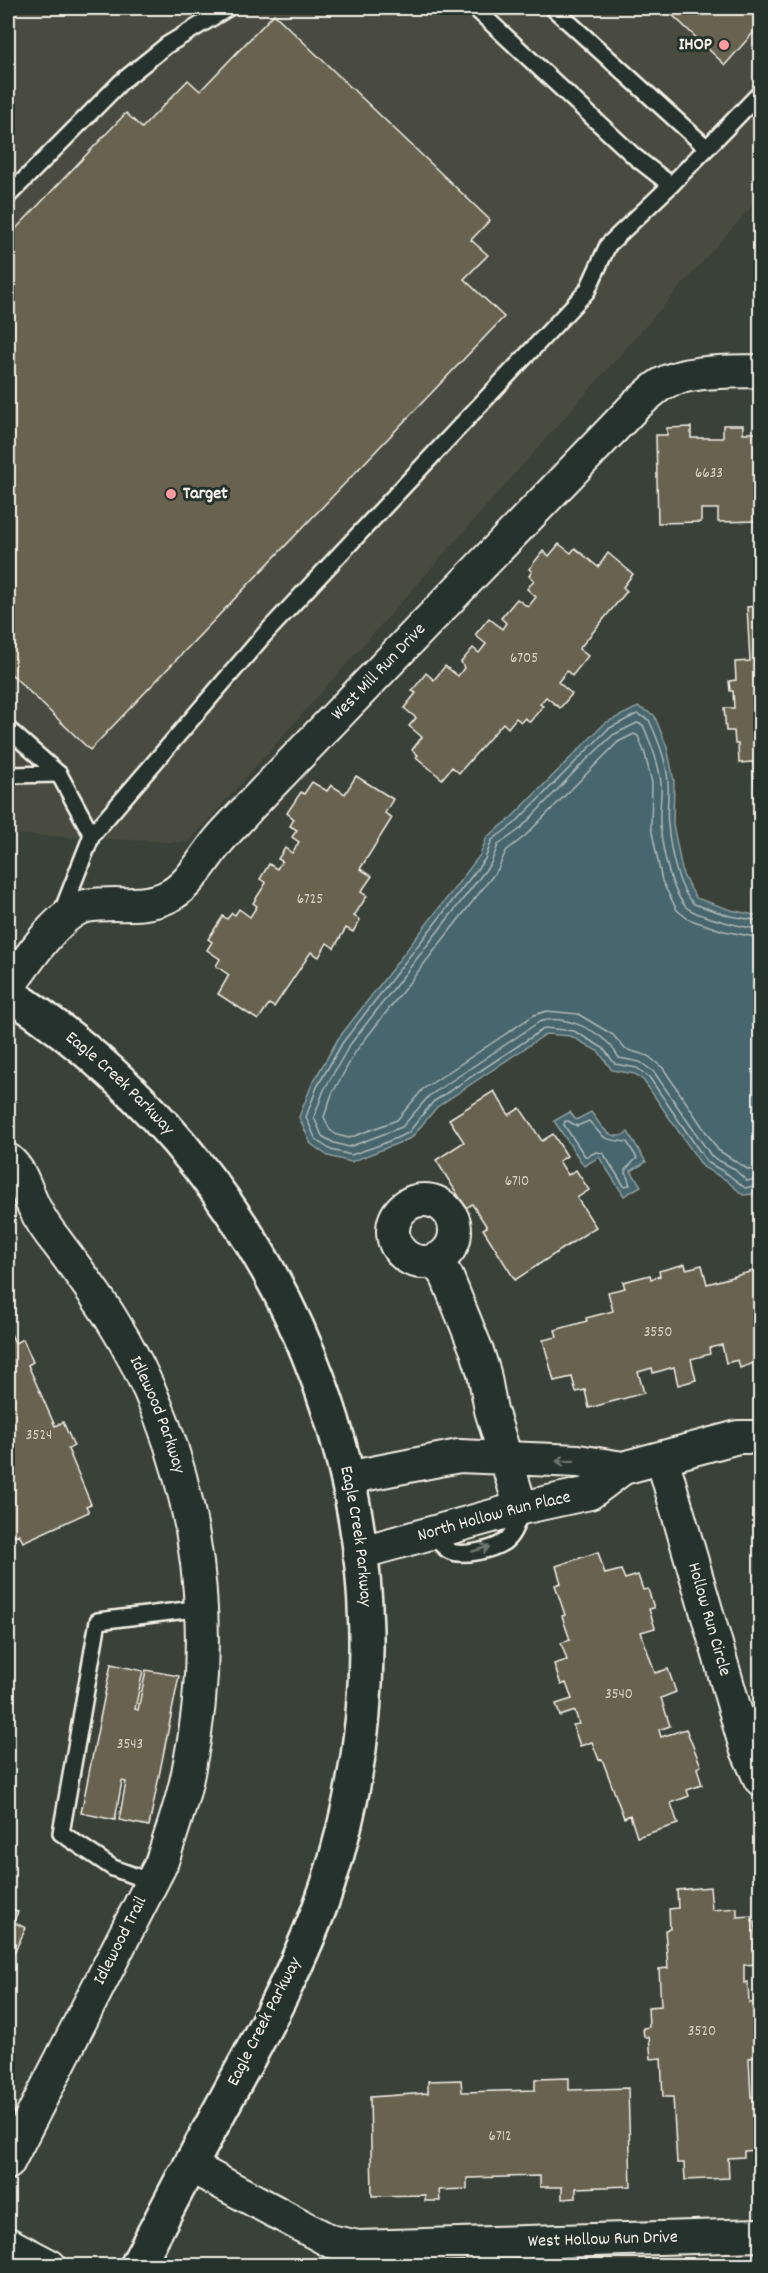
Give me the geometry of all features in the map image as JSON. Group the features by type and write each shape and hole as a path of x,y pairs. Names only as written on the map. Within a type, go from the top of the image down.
{"street":[{"name":"West Mill Run Drive","path":"8,987 56,925 70,913 85,906 144,904 168,897 183,884 250,806 650,392 660,385 679,378 702,373 760,371"},
{"name":"Eagle Creek Parkway","path":"8,993 87,1051 130,1089 176,1137 236,1216 262,1258 300,1334 324,1394 347,1479 359,1553 366,1638 358,1752 339,1844 328,1883 302,1951 137,2265"},
{"name":"Idlewood Parkway","path":"8,1160 20,1175 45,1227 110,1316 148,1388 170,1442 194,1538 202,1608 203,1636 199,1707"},
{"path":"435,1260 447,1277 477,1351 484,1373 490,1410 521,1509"},
{"name":"North Hollow Run Place","path":"347,1479 459,1456 578,1461 622,1468 738,1437 755,1437 760,1440"},
{"name":"Hollow Run Circle","path":"662,1458 746,1748 760,1779"},
{"name":"North Hollow Run Place","path":"359,1553 521,1509 590,1493 622,1468"},
{"name":"Idlewood Trail","path":"8,2163 160,1864 184,1793 199,1707"},
{"name":"West Hollow Run Drive","path":"187,2171 330,2241 358,2247 760,2235"},
{"path":"8,2244 50,2265"}],"lane":[{"path":"8,196 122,82 167,45 228,8"},
{"path":"474,8 635,156 671,185"},
{"path":"553,8 707,148"},
{"path":"56,925 92,835 264,635 587,291 608,245 671,185 760,93"},
{"path":"8,729 59,774 92,835"},
{"path":"8,775 59,774"},
{"path":"151,1882 113,1868 61,1833 98,1621 202,1608"}],"shaded area":[{"path":"8,8 760,8 760,197 188,843 8,834"}],"water":[{"path":"638,707 654,715 667,747 674,781 673,824 683,875 696,898 731,910 760,916 760,1190 754,1194 743,1195 726,1180 703,1167 644,1081 635,1074 612,1070 599,1052 571,1036 546,1034 437,1107 411,1138 351,1162 328,1156 311,1144 299,1117 312,1084 338,1039 480,855 487,837 509,820 605,723"},
{"path":"570,1112 576,1120 591,1112 611,1135 622,1135 628,1132 646,1162 631,1171 641,1186 624,1196 599,1157 584,1166 554,1121"}],"building":[{"name":"IHOP","path":"665,8 760,8 760,25 725,65"},
{"name":"Target","path":"274,14 490,220 471,240 488,255 464,279 504,317 90,750 8,671 8,237 126,113 142,128 188,80 200,91"},
{"path":"760,223 760,262 757,262 756,224"},
{"path":"723,425 743,425 743,433 760,433 760,521 718,522 718,509 701,509 701,522 658,523 656,435 667,435 667,428 691,427 691,438 723,438"},
{"path":"559,544 571,553 575,548 598,567 608,553 633,574 623,587 627,591 579,649 588,656 572,676 567,671 558,682 572,694 560,708 546,697 540,704 543,706 530,722 525,718 521,722 516,718 508,728 503,723 459,773 452,767 442,779 416,757 418,755 412,750 422,737 409,726 416,718 404,708 416,693 412,691 426,673 434,680 445,666 458,676 464,668 461,662 473,648 479,653 486,644 475,635 489,618 502,629 506,623 501,618 517,599 528,607 536,597 527,589 534,580 529,576 532,571 529,569 543,551 549,556"},
{"path":"756,588 760,588 760,828 759,798 755,798 753,762 739,763 738,744 735,744 734,731 726,731 724,708 734,708 733,691 730,691 729,681 736,680 735,662 750,661 747,607 757,606"},
{"path":"356,776 393,799 385,813 392,818 360,869 372,876 361,892 367,896 354,916 360,920 353,932 346,928 334,948 327,943 319,957 311,952 274,1007 269,1004 258,1020 218,994 229,975 216,966 220,959 207,950 212,942 208,939 223,916 227,919 232,913 235,915 239,909 250,917 257,906 253,903 266,883 260,879 269,864 277,869 282,861 278,859 285,848 292,853 299,842 292,837 297,830 290,826 294,819 287,813 301,792 304,794 312,782 327,791 331,785 345,794"},
{"path":"494,1091 509,1115 520,1108 542,1141 553,1134 567,1156 559,1161 568,1175 576,1170 589,1190 577,1198 596,1227 515,1280 483,1229 487,1227 472,1204 466,1208 436,1160 464,1142 449,1119"},
{"path":"685,1264 686,1269 702,1265 707,1284 760,1269 760,1361 740,1368 738,1360 726,1363 722,1345 709,1348 710,1354 691,1359 696,1380 678,1385 674,1367 653,1373 652,1368 638,1372 644,1393 589,1408 585,1390 576,1392 572,1377 554,1381 543,1340 557,1337 555,1330 613,1311 608,1292 625,1288 623,1282 650,1275 651,1279 660,1276 659,1271"},
{"path":"11,1334 15,1343 23,1339 33,1362 28,1365 55,1426 63,1422 74,1446 68,1449 91,1504 86,1506 89,1512 23,1542 19,1534 12,1537 8,1527 8,1336"},
{"path":"598,1552 605,1574 621,1570 625,1579 638,1575 643,1590 648,1589 654,1608 649,1609 655,1628 641,1632 655,1673 668,1669 676,1692 661,1698 670,1726 659,1730 661,1737 686,1729 701,1766 697,1768 702,1785 687,1790 689,1796 671,1803 678,1824 637,1837 630,1815 624,1818 602,1759 599,1760 592,1742 580,1746 573,1725 579,1724 575,1711 560,1716 556,1704 572,1699 566,1683 561,1685 554,1664 567,1660 561,1643 570,1640 555,1585 561,1583 556,1566"},
{"path":"111,1664 143,1671 135,1709 138,1710 146,1670 179,1676 149,1826 119,1820 126,1782 122,1781 115,1820 81,1813"},
{"path":"710,1887 712,1910 737,1908 737,1917 752,1916 752,1921 755,1921 756,1939 760,1939 758,1964 744,1965 744,1983 748,1982 749,2003 759,2002 759,2057 749,2058 751,2097 760,2097 760,2150 744,2151 744,2157 728,2158 729,2178 685,2180 684,2163 677,2163 673,2097 663,2097 661,2058 651,2059 649,2037 644,2037 643,2028 649,2027 648,2007 661,2006 659,1969 668,1968 665,1930 670,1929 669,1909 678,1908 677,1890"},
{"path":"8,1906 18,1912 13,1922 26,1928 8,1965"},
{"path":"569,2078 569,2090 628,2088 631,2186 576,2188 576,2198 562,2199 562,2187 540,2187 540,2176 467,2178 467,2189 439,2190 440,2201 425,2201 425,2195 372,2196 370,2097 428,2093 428,2081 461,2080 462,2092 535,2090 535,2079"}],"place":[{"name":"IHOP","path":"724,45"},
{"name":"Target","path":"171,494"}]}
